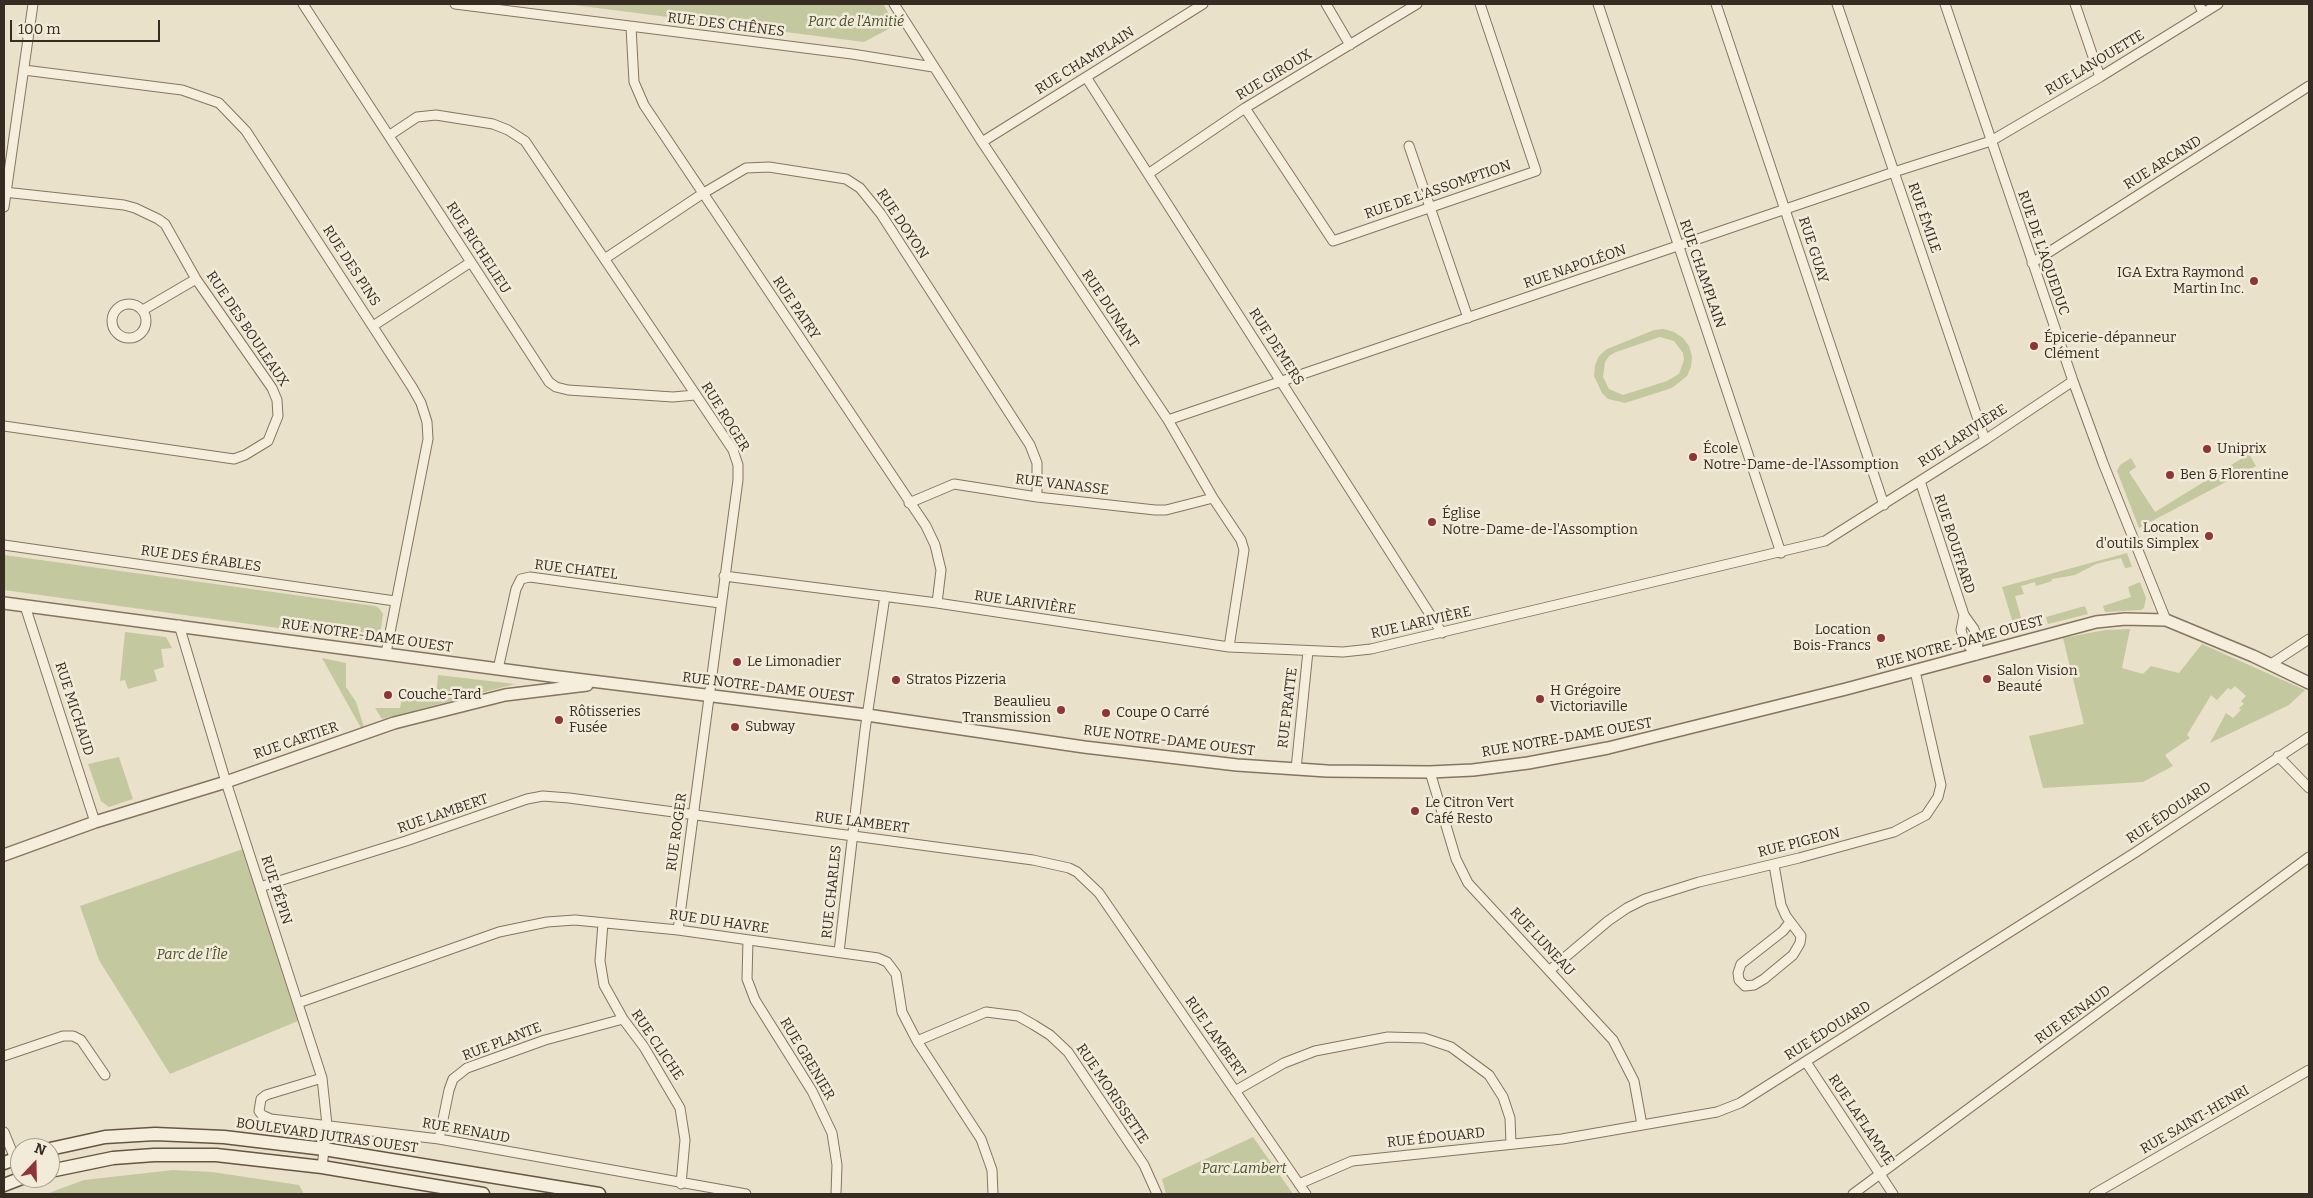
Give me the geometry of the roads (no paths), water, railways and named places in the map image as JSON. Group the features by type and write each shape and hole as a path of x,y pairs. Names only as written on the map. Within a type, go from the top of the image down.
{"main road":[{"name":"BOULEVARD JUTRAS OUEST","path":"60,1147 105,1137 184,1134 324,1149 599,1194"},
{"path":"60,1169 113,1158 182,1154 246,1158 322,1167 483,1194"}],"street":[{"path":"4,207 33,4"},
{"name":"RUE RICHELIEU","path":"303,4 390,135 539,369 556,387 568,390 673,397 695,395"},
{"name":"RUE DES CHÊNES","path":"455,4 852,54 933,67"},
{"name":"RUE DUNANT","path":"894,4 982,142 1168,420 1213,498 1241,540 1244,550 1229,646"},
{"name":"RUE CHAMPLAIN","path":"982,142 1203,4"},
{"path":"1326,4 1350,45"},
{"name":"RUE GIROUX","path":"1148,174 1245,108 1417,4"},
{"name":"RUE DE L'ASSOMPTION","path":"1245,108 1333,241 1536,171 1480,4"},
{"name":"RUE CHAMPLAIN","path":"1598,4 1781,553"},
{"name":"RUE GUAY","path":"1716,4 1884,505"},
{"name":"RUE ÉMILE","path":"1837,4 1985,440"},
{"name":"RUE DE L'AQUEDUC","path":"1945,4 2073,381 2103,463 2166,620"},
{"path":"2075,4 2100,77"},
{"path":"2200,4 2203,14"},
{"name":"RUE LANOUETTE","path":"1990,141 2100,77 2218,4"},
{"name":"RUE PATRY","path":"631,27 634,82 638,93 702,194 926,526 935,546 941,570 937,603"},
{"name":"RUE DES PINS","path":"24,70 182,90 218,104 246,131 412,387 421,403 427,422 428,438 386,653"},
{"name":"RUE DEMERS","path":"1086,77 1442,633"},
{"name":"RUE ARCAND","path":"2032,263 2309,86"},
{"name":"RUE ROGER","path":"390,135 410,120 426,115 493,124 516,134 525,141 606,258 733,450 738,465 738,480 720,603 678,930"},
{"name":"RUE NAPOLÉON","path":"1168,420 1990,141"},
{"path":"1409,146 1468,318"},
{"name":"RUE DOYON","path":"606,258 741,170 758,166 846,179 860,188 881,214 1030,445 1037,463 1037,497"},
{"name":"RUE DES BOULEAUX","path":"4,426 234,459 245,455 268,441 278,416 277,400 272,388 196,279 164,224 135,208 5,192"},
{"path":"373,326 471,262"},
{"path":"142,310 196,279"},
{"name":"RUE LARIVIÈRE","path":"724,576 937,603 1229,646 1343,652 1371,649 1825,541 1985,440 2073,381"},
{"name":"RUE BOUFFARD","path":"1920,481 1964,615 1974,629 1978,643 1976,655"},
{"name":"RUE VANASSE","path":"909,503 954,484 1037,497 1155,510 1166,510 1213,498"},
{"name":"RUE DES ÉRABLES","path":"4,545 395,601"},
{"name":"RUE CHATEL","path":"498,669 516,589 521,579 530,577 720,603"},
{"name":"RUE CHARLES","path":"839,952 867,715 885,596"},
{"name":"RUE NOTRE-DAME OUEST","path":"4,602 498,669 867,715 1084,747 1237,765 1296,769 1430,772 1521,764 1615,746 1915,672 2096,622 2125,619 2166,620 2271,664 2309,683"},
{"name":"RUE MICHAUD","path":"24,606 95,822"},
{"name":"RUE BOUFFARD","path":"1964,615 1961,630 1964,640 1976,655"},
{"name":"RUE PÉPIN","path":"179,625 226,782 322,1078 327,1125 322,1167"},
{"path":"2271,664 2309,639"},
{"name":"RUE PRATTE","path":"1296,769 1308,651"},
{"name":"RUE PIGEON","path":"1550,970 1587,936 1620,912 1646,899 1702,881 1774,865 1894,832 1926,815 1934,806 1941,791 1941,785 1915,672"},
{"name":"RUE CARTIER","path":"4,855 95,822 226,782 394,723 505,695 604,682"},
{"name":"RUE ÉDOUARD","path":"1299,1184 1352,1161 1562,1139 1729,1108 1806,1062 2136,852 2309,737"},
{"path":"2278,756 2309,788"},
{"name":"RUE LUNEAU","path":"1430,772 1456,859 1468,882 1613,1040 1634,1081 1642,1125"},
{"name":"RUE LAMBERT","path":"260,887 406,841 527,799 542,796 569,798 1033,860 1069,868 1077,872 1098,892 1306,1194"},
{"name":"RUE RENAUD","path":"1853,1194 2309,857"},
{"path":"1774,865 1781,905 1790,922 1801,936 1798,949 1754,985 1745,986 1739,980 1738,973 1741,964 1782,931 1790,922"},
{"name":"RUE DU HAVRE","path":"298,1003 499,932 547,922 575,920 678,930 878,958 887,962 896,974 902,1012 917,1041 981,1139 992,1170 993,1194"},
{"name":"RUE CLICHE","path":"603,922 601,973 604,985 623,1019 644,1047 680,1108 685,1140 681,1184"},
{"name":"RUE GRENIER","path":"748,940 748,979 755,1000 812,1091 832,1133 837,1165 836,1194"},
{"name":"RUE MORISSETTE","path":"917,1041 986,1012 999,1012 1018,1016 1050,1035 1068,1052 1144,1165 1157,1194"},
{"name":"RUE PLANTE","path":"439,1139 449,1090 453,1080 467,1068 545,1040 623,1019"},
{"path":"4,1056 63,1036 73,1036 81,1040 105,1075"},
{"path":"1235,1091 1284,1063 1315,1051 1381,1038 1424,1038 1451,1047 1489,1075 1503,1097 1510,1118 1511,1144"},
{"name":"RUE LAFLAMME","path":"1806,1062 1893,1194"},
{"name":"RUE SAINT-HENRI","path":"2094,1194 2309,1071"},
{"name":"RUE RENAUD","path":"322,1078 266,1095 261,1099 259,1111 262,1115 271,1119 439,1139 681,1184 746,1194"},
{"path":"5,1136 10,1151"}],"place":[{"name":"IGA Extra Raymond Martin Inc.","path":"2254,281"},
{"name":"Épicerie-dépanneur Clément","path":"2034,346"},
{"name":"Uniprix","path":"2207,449"},
{"name":"École Notre-Dame-de-l'Assomption","path":"1693,457"},
{"name":"Ben & Florentine","path":"2170,475"},
{"name":"Église Notre-Dame-de-l'Assomption","path":"1432,522"},
{"name":"Location d'outils Simplex","path":"2209,536"},
{"name":"Location Bois-Francs","path":"1881,638"},
{"name":"Le Limonadier","path":"737,662"},
{"name":"Salon Vision Beauté","path":"1987,679"},
{"name":"Stratos Pizzeria","path":"896,680"},
{"name":"Couche-Tard","path":"388,695"},
{"name":"H Grégoire Victoriaville","path":"1540,699"},
{"name":"Beaulieu Transmission","path":"1061,710"},
{"name":"Coupe O Carré","path":"1106,713"},
{"name":"Rôtisseries Fusée","path":"559,720"},
{"name":"Subway","path":"735,727"},
{"name":"Le Citron Vert Café Resto","path":"1415,811"}],"park label":[{"name":"Parc de l'Amitié","path":"856,22"},
{"name":"Parc de l'Île","path":"192,955"},
{"name":"Parc Lambert","path":"1244,1169"}]}
